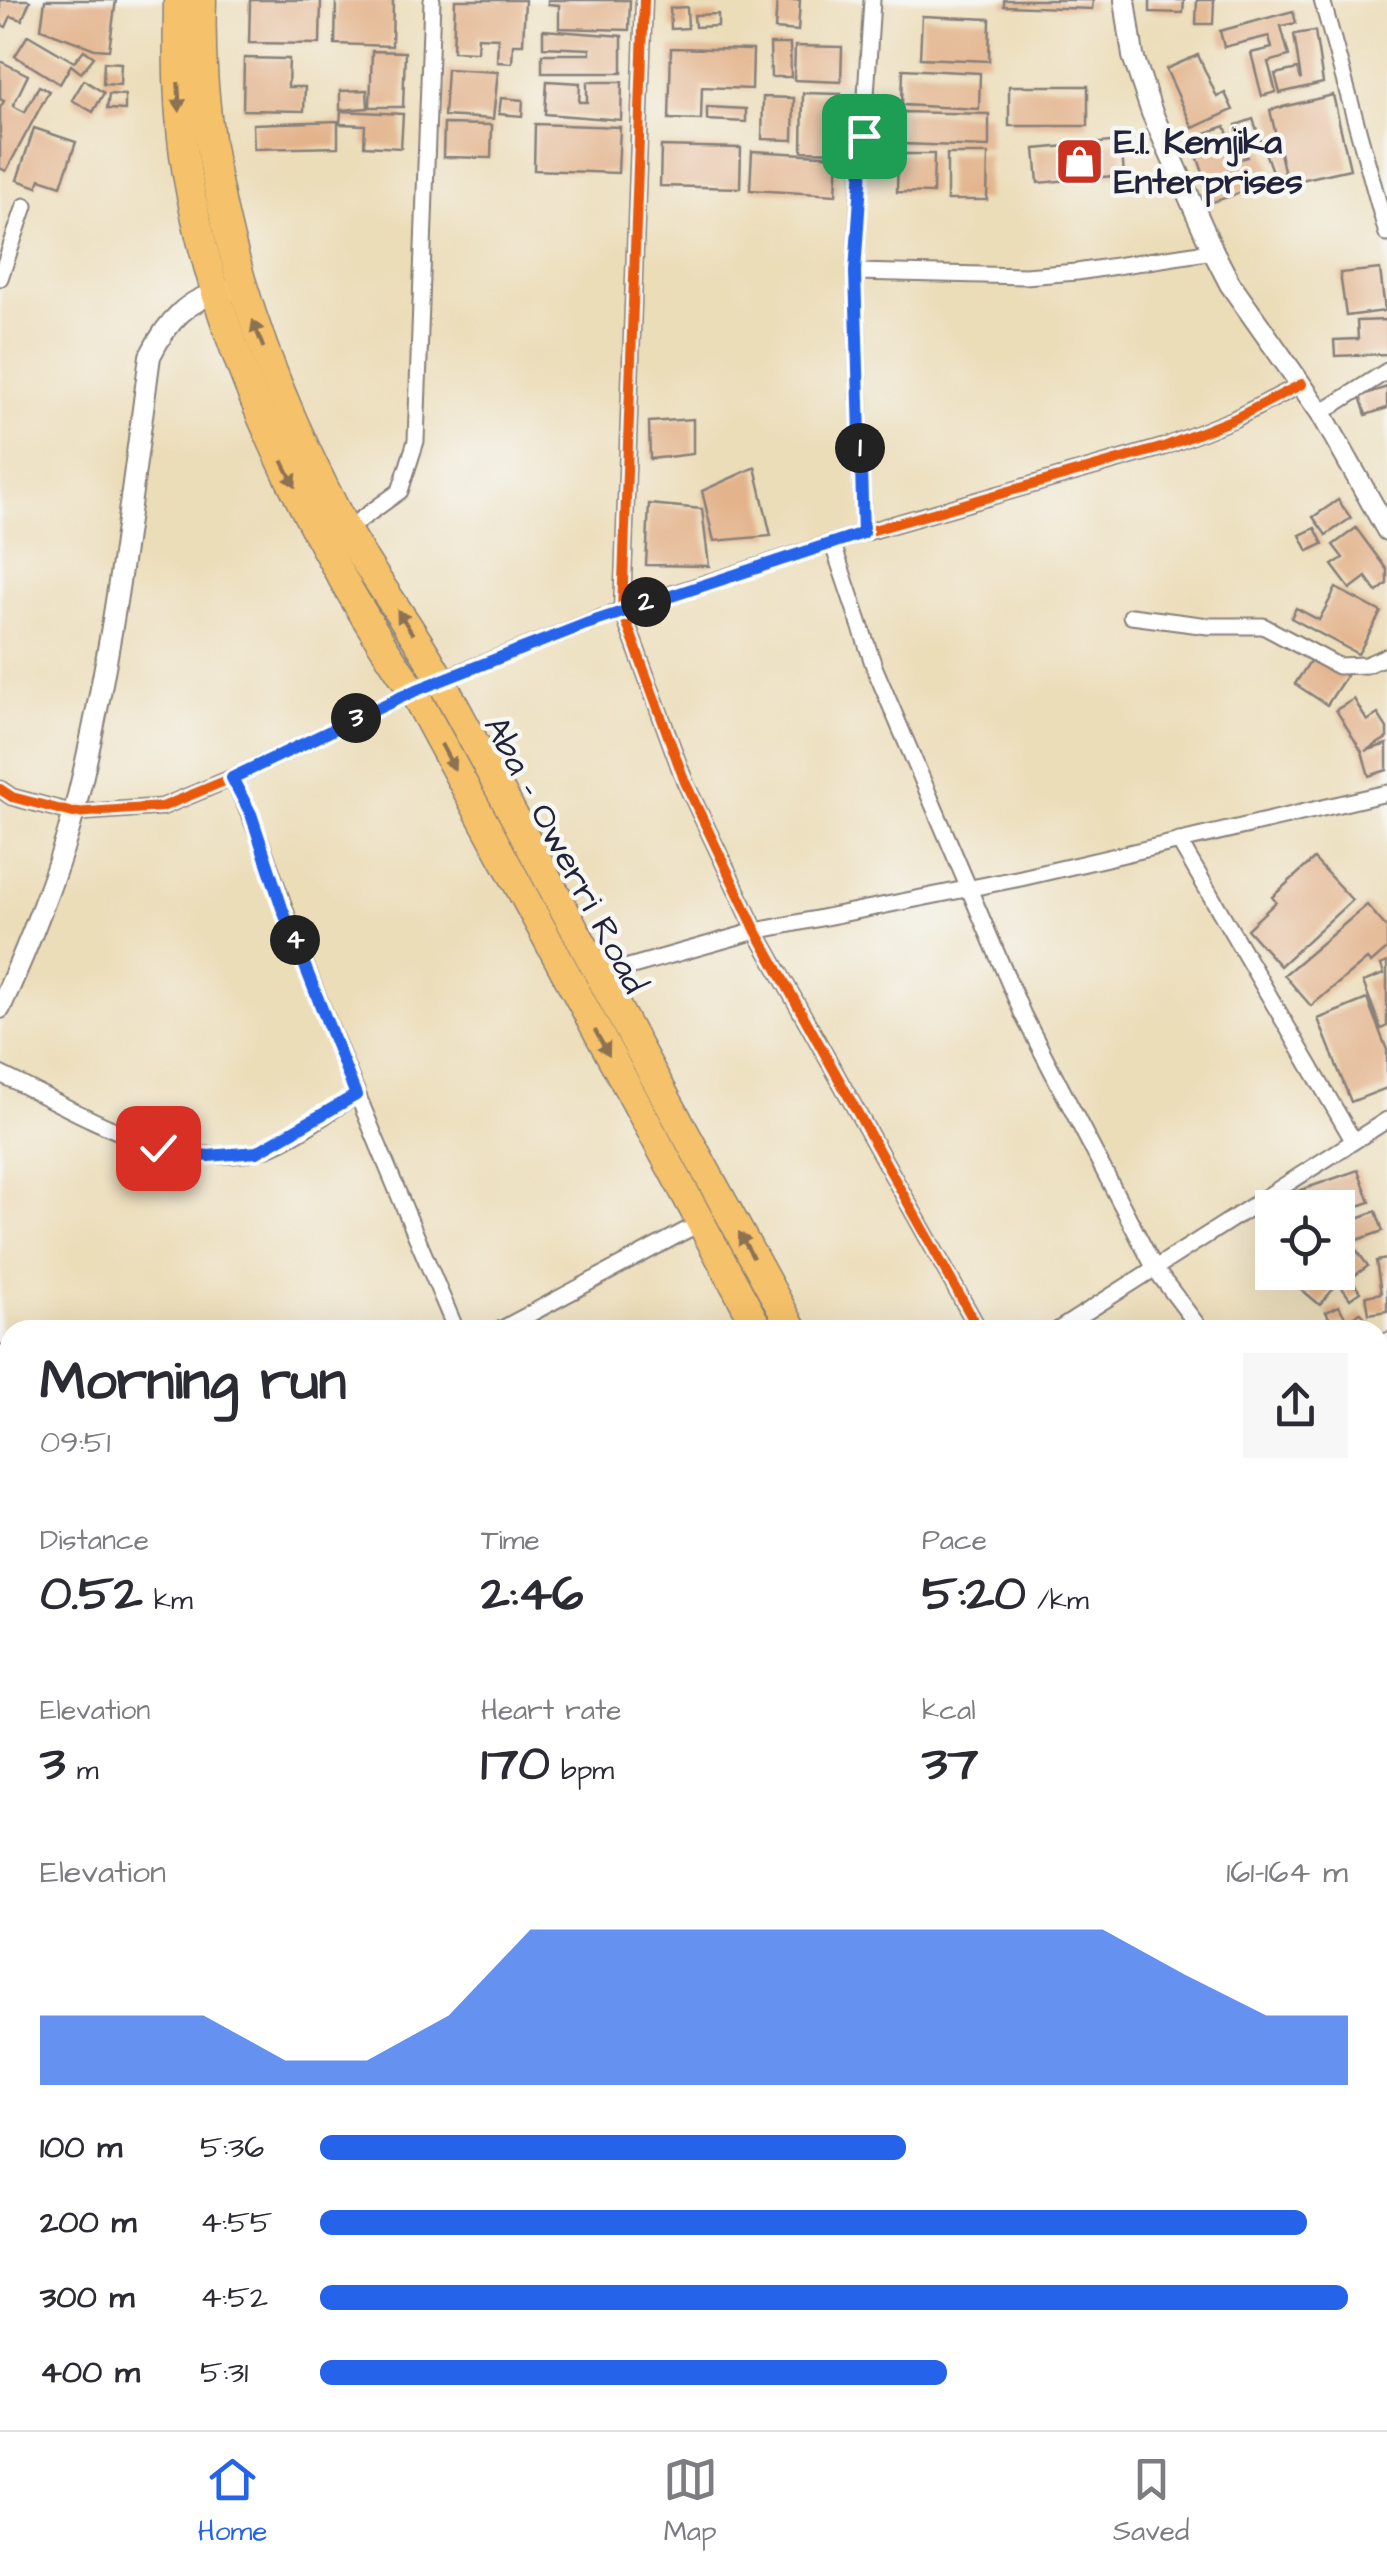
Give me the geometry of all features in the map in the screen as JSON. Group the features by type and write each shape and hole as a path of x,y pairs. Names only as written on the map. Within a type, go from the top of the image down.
{"highway":[{"name":"Aba - Owerri Road","path":"178,0 178,97 186,171 230,290 346,530 441,680 597,976 788,1320"},
{"name":"Aba - Owerri Road","path":"202,0 204,90 213,163 228,240 230,290 254,394 307,510 364,618 414,691 754,1320"}],"street":[{"path":"346,530 400,492 416,441 432,0"},
{"path":"644,0 622,610 685,782 756,931 973,1320"},
{"path":"863,533 855,272 872,0"},
{"path":"1125,0 1133,56 1152,113 1213,251 1230,284 1321,413 1387,530"},
{"path":"1322,0 1387,234"},
{"path":"0,278 25,206"},
{"path":"855,272 1026,276 1213,251"},
{"path":"0,1008 73,813 112,635 150,356 164,328 185,307 230,290"},
{"path":"1321,413 1387,371"},
{"path":"0,789 73,813 162,806 232,778 414,691 622,610 863,533 1164,447 1234,419 1302,384"},
{"path":"833,545 876,669 1023,1016 1155,1269 1193,1320"},
{"path":"1132,616 1208,626 1263,626 1338,666 1366,665 1387,656"},
{"path":"232,778 251,814 282,908 356,1095 452,1320"},
{"path":"597,976 756,931 1387,794"},
{"path":"1179,841 1353,1140"},
{"path":"0,1074 158,1148 208,1156 257,1152 356,1095"},
{"path":"1074,1320 1387,1120"},
{"path":"519,1320 700,1223"}],"building":[{"path":"0,0 30,1 22,20 11,16 6,27 0,24"},
{"path":"45,0 116,0 109,50 95,49 41,29"},
{"path":"250,0 321,0 320,44 249,43"},
{"path":"336,0 393,0 392,46 335,44"},
{"path":"455,0 525,0 523,44 513,44 512,63 497,62 498,38 478,37 477,52 453,51"},
{"path":"548,0 630,0 629,30 559,28 559,5 548,4"},
{"path":"777,0 800,0 798,31 775,29"},
{"path":"1004,0 1093,0 1092,9 1004,6"},
{"path":"1150,0 1184,0 1183,13 1150,12"},
{"path":"1197,0 1214,0 1213,24 1196,24"},
{"path":"687,7 688,28 671,29 670,8"},
{"path":"1293,11 1296,23 1281,26 1289,56 1268,62 1276,92 1262,96 1251,53 1272,48 1269,36 1224,47 1220,31"},
{"path":"718,14 718,26 695,27 694,15"},
{"path":"922,16 990,19 989,61 920,58"},
{"path":"543,30 622,36 622,73 542,73 542,54 590,54 590,49 543,47"},
{"path":"1315,31 1323,83 1280,93 1275,74 1298,69 1301,80 1294,34"},
{"path":"28,35 74,62 84,50 94,57 81,73 71,65 60,84 15,56"},
{"path":"770,44 790,44 791,77 771,77"},
{"path":"795,46 842,47 841,82 794,80"},
{"path":"671,48 753,50 752,89 702,87 701,120 669,119"},
{"path":"372,51 405,52 403,107 370,107"},
{"path":"1198,55 1217,97 1225,93 1233,110 1193,128 1166,69"},
{"path":"244,58 289,59 288,87 305,87 304,111 243,110"},
{"path":"0,61 28,75 13,106 25,112 39,86 49,91 6,171 0,168 0,108 4,101 0,99"},
{"path":"104,62 121,63 120,85 103,84"},
{"path":"447,69 498,72 493,119 444,116"},
{"path":"903,69 980,73 979,109 902,105"},
{"path":"84,80 104,93 93,112 72,100"},
{"path":"547,81 580,83 579,102 587,102 587,82 622,82 621,120 545,114"},
{"path":"1009,86 1088,86 1088,126 1009,126"},
{"path":"367,90 368,108 340,110 340,91"},
{"path":"803,93 841,94 840,152 802,151"},
{"path":"109,94 125,95 125,110 107,109"},
{"path":"1333,95 1350,169 1287,183 1270,110"},
{"path":"763,97 794,98 793,140 762,139"},
{"path":"501,98 523,100 522,116 499,114"},
{"path":"707,107 746,109 746,122 707,120"},
{"path":"341,111 403,114 401,148 364,146 365,125 340,124"},
{"path":"902,112 989,114 989,147 901,144"},
{"path":"1253,119 1274,177 1259,183 1260,186 1213,202 1191,138 1225,126 1237,160 1247,157 1236,125"},
{"path":"338,121 338,147 254,149 253,124"},
{"path":"444,124 492,125 491,158 443,157"},
{"path":"535,124 620,127 618,173 534,170"},
{"path":"34,128 76,142 61,186 40,179 37,187 17,180"},
{"name":"E.I. Kemjika Enterprises","path":"1121,141 1124,175 1038,183 1035,149"},
{"path":"661,146 741,148 740,188 660,186"},
{"path":"752,151 838,156 836,195 750,190"},
{"path":"898,154 934,154 933,193 897,192"},
{"path":"947,154 988,154 987,200 947,200"},
{"path":"1380,269 1385,311 1346,316 1340,273"},
{"path":"1387,320 1387,354 1335,356 1334,340 1358,339 1357,321"},
{"path":"1387,387 1387,408 1366,415 1360,396"},
{"path":"693,419 693,454 650,459 649,422"},
{"path":"755,467 771,536 714,541 702,491"},
{"path":"1338,500 1351,518 1326,535 1313,517"},
{"path":"649,504 702,509 709,566 646,565"},
{"path":"1315,528 1323,544 1308,551 1300,535"},
{"path":"1356,528 1387,570 1387,584 1377,592 1366,577 1350,589 1332,565 1343,558 1333,545"},
{"path":"1336,588 1381,612 1358,654 1291,618 1296,608 1319,620"},
{"path":"1314,655 1346,676 1327,705 1295,684"},
{"path":"1354,699 1367,721 1378,714 1387,728 1387,738 1365,751 1387,744 1387,770 1369,776 1362,752 1336,710"},
{"path":"1314,859 1352,900 1280,966 1247,929 1276,902 1272,897"},
{"path":"1367,905 1387,928 1387,949 1371,963 1367,959 1311,1006 1284,975"},
{"path":"1387,962 1387,1026 1381,1029 1363,982 1384,974 1381,965"},
{"path":"1367,999 1387,1050 1387,1088 1351,1102 1318,1019"},
{"path":"1358,1170 1370,1202 1355,1207 1355,1190 1301,1190"},
{"path":"1376,1211 1383,1231 1355,1241 1355,1219"},
{"path":"1355,1248 1368,1266 1355,1275"},
{"path":"1387,1259 1387,1311 1369,1314 1366,1296 1381,1293 1376,1261"},
{"path":"1355,1285 1360,1292 1350,1299 1344,1290 1355,1290"},
{"path":"1302,1290 1332,1290 1320,1305"},
{"path":"1339,1306 1346,1320 1330,1320 1326,1312"},
{"path":"1360,1312 1367,1320 1350,1320"}],"cycle path":[{"path":"644,0 622,610 685,782 756,931 973,1320"},
{"path":"0,789 12,797 73,813 162,807 232,778 413,691 622,610 863,533 1164,447 1234,419 1302,384"}],"place":[{"name":"E.I. Kemjika Enterprises","path":"1079,162"}],"route":[{"path":"158,1148 208,1156 257,1152 356,1095 282,908 251,814 232,778 414,691 622,610 863,533 855,272 864,136"}]}
